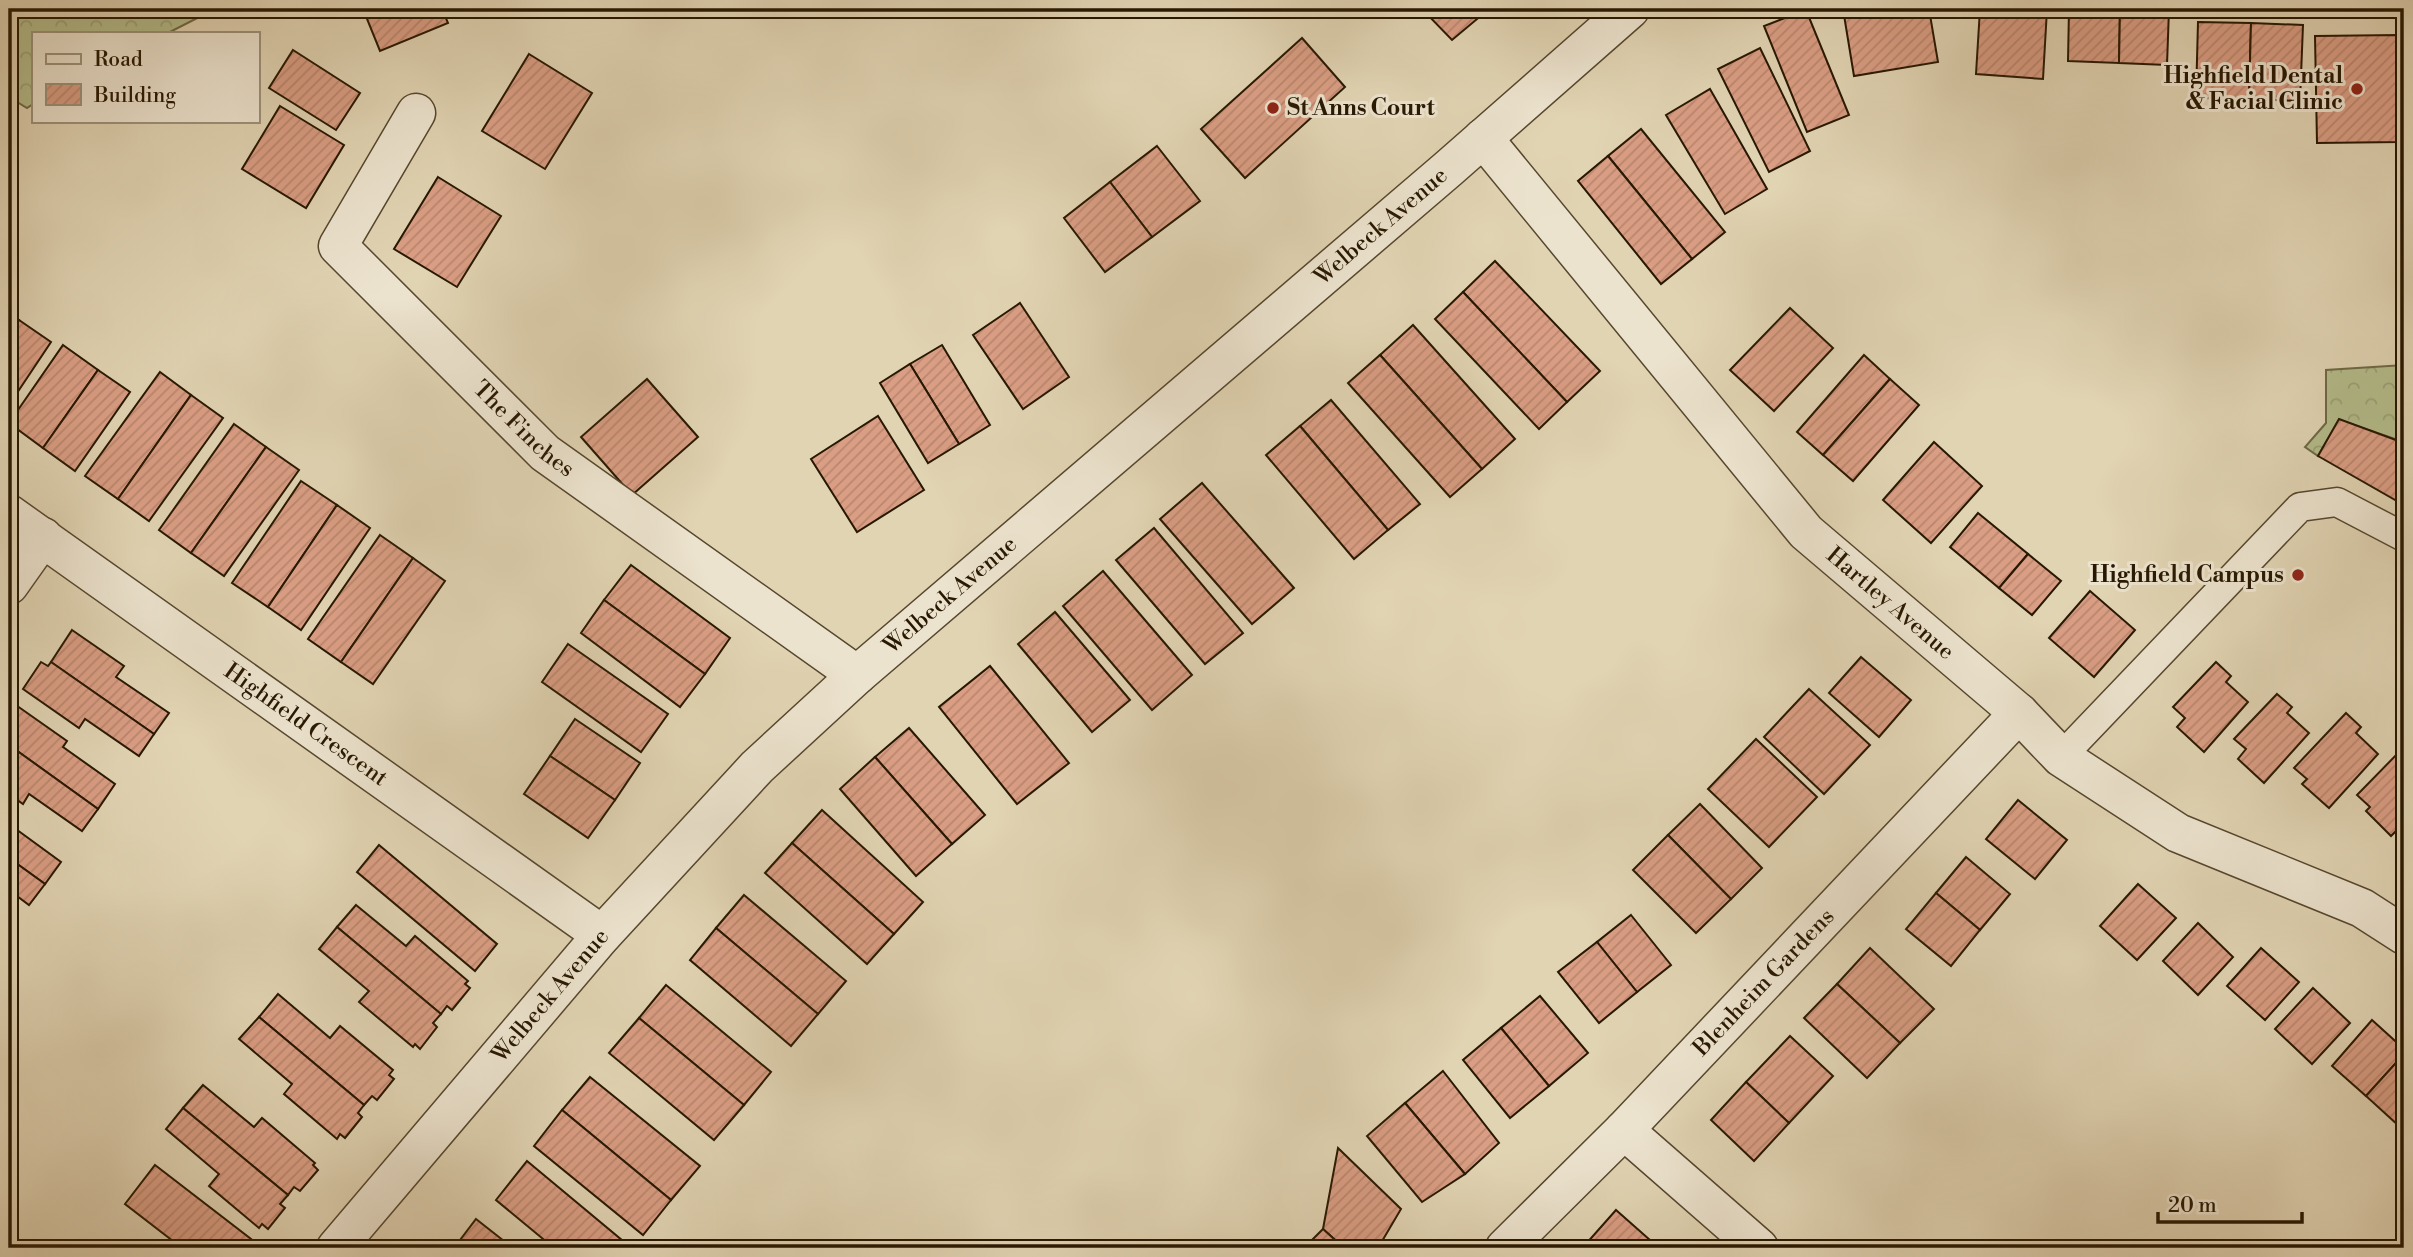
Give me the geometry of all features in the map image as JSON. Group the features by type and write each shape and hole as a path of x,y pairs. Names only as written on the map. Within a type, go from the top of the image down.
{"street":[{"name":"Welbeck Avenue","path":"336,1248 602,934 724,799 857,676 1630,9"},
{"name":"The Finches","path":"416,113 338,246 545,453 857,676"},
{"name":"Hartley Avenue","path":"1483,138 1806,532 2019,713 2061,757 2178,833 2362,908 2404,935"},
{"name":"Highfield Crescent","path":"9,513 602,934"},
{"path":"9,585 43,537"},
{"name":"Blenheim Gardens","path":"1505,1248 1624,1130 2019,713"},
{"path":"1624,1130 1759,1248"}],"lane":[{"path":"2061,757 2300,507 2337,502 2404,537"}],"green space":[{"path":"9,9 215,9 170,32 32,32 32,105 27,108 9,97"},
{"path":"2404,365 2404,442 2339,420 2318,456 2305,447 2326,423 2326,370"}],"building":[{"path":"363,9 442,9 448,23 380,51"},
{"path":"1422,9 1489,9 1452,40"},
{"path":"1843,9 1929,9 1938,62 1854,76"},
{"path":"1980,9 2047,9 2043,79 1976,74"},
{"path":"2069,9 2120,9 2119,63 2068,61"},
{"path":"2120,9 2169,9 2167,65 2119,63"},
{"path":"1806,10 1849,115 1807,132 1764,26"},
{"path":"2198,22 2251,23 2249,99 2196,98"},
{"path":"2251,23 2303,25 2300,101 2249,99"},
{"name":"Highfield Dental & Facial Clinic","path":"2398,35 2399,142 2317,143 2315,36"},
{"name":"St Anns Court","path":"1302,38 1345,87 1245,178 1201,129"},
{"path":"1760,48 1810,151 1769,172 1718,69"},
{"path":"293,50 360,93 336,130 269,88"},
{"path":"529,54 592,93 545,169 482,131"},
{"path":"1710,89 1767,189 1725,214 1666,115"},
{"path":"280,106 344,145 306,208 242,169"},
{"path":"1641,129 1725,232 1692,259 1608,156"},
{"path":"1157,146 1200,201 1152,237 1110,182"},
{"path":"1608,156 1692,259 1661,284 1578,181"},
{"path":"438,177 501,216 457,287 394,249"},
{"path":"1110,182 1152,237 1105,272 1064,218"},
{"path":"1495,261 1600,371 1567,402 1463,292"},
{"path":"1463,292 1567,402 1539,429 1435,319"},
{"path":"1020,303 1069,377 1023,409 973,335"},
{"path":"1790,308 1833,348 1774,411 1730,370"},
{"path":"9,313 19,320 9,336"},
{"path":"19,320 51,342 9,405 9,336"},
{"path":"1413,325 1515,439 1482,469 1380,355"},
{"path":"63,345 98,370 43,448 9,423"},
{"path":"942,345 990,425 959,444 910,364"},
{"path":"1380,355 1482,469 1450,497 1348,383"},
{"path":"1864,355 1890,379 1823,455 1797,432"},
{"path":"910,364 959,444 928,463 880,383"},
{"path":"98,370 130,392 75,471 43,448"},
{"path":"160,372 191,395 118,499 85,476"},
{"path":"647,379 698,437 632,495 581,437"},
{"path":"1890,379 1919,405 1853,481 1823,455"},
{"path":"191,395 223,418 149,521 118,499"},
{"path":"1331,400 1420,504 1388,530 1300,426"},
{"path":"878,416 924,490 857,532 811,459"},
{"path":"2339,419 2404,443 2404,505 2318,456"},
{"path":"234,424 266,447 191,553 159,530"},
{"path":"1300,426 1388,530 1354,559 1266,455"},
{"path":"1934,442 1982,486 1931,543 1883,500"},
{"path":"266,447 299,470 224,576 191,553"},
{"path":"301,481 337,505 268,607 232,583"},
{"path":"1202,483 1294,588 1252,624 1160,519"},
{"path":"337,505 370,528 301,630 268,607"},
{"path":"1978,513 2028,554 1999,588 1950,547"},
{"path":"1154,528 1243,633 1205,664 1116,560"},
{"path":"380,535 413,558 341,662 308,639"},
{"path":"2028,554 2061,581 2032,615 1999,588"},
{"path":"413,558 445,581 373,684 341,662"},
{"path":"631,565 730,638 705,674 604,600"},
{"path":"1103,571 1192,675 1152,710 1063,606"},
{"path":"2090,591 2135,630 2094,677 2049,638"},
{"path":"604,600 705,674 680,707 581,633"},
{"path":"1055,612 1130,700 1092,732 1018,644"},
{"path":"72,630 124,666 116,677 169,713 154,734 51,662"},
{"path":"568,644 668,714 641,752 542,682"},
{"path":"1861,657 1911,700 1879,737 1829,693"},
{"path":"41,662 48,666 51,662 154,734 139,756 85,719 79,728 23,689"},
{"path":"2216,662 2231,676 2226,682 2248,702 2204,752 2177,727 2185,718 2173,707"},
{"path":"990,666 1069,763 1017,804 939,707"},
{"path":"1809,689 1870,745 1824,794 1764,737"},
{"path":"2277,694 2292,707 2287,713 2309,733 2264,783 2238,759 2246,749 2234,739"},
{"path":"13,703 67,741 63,747 115,784 98,809 9,745 9,709"},
{"path":"2346,713 2361,727 2356,733 2378,754 2329,808 2302,784 2307,779 2294,768"},
{"path":"575,719 640,763 615,800 550,756"},
{"path":"909,728 985,815 952,844 875,757"},
{"path":"1756,739 1817,797 1769,847 1708,789"},
{"path":"9,745 98,809 82,831 29,794 23,804 9,794"},
{"path":"2404,747 2404,823 2391,836 2366,811 2370,807 2357,795"},
{"path":"550,756 615,800 588,838 524,794"},
{"path":"875,757 952,844 916,876 840,789"},
{"path":"2018,800 2067,840 2035,879 1986,839"},
{"path":"1700,804 1762,868 1731,899 1668,835"},
{"path":"822,810 923,902 894,934 792,843"},
{"path":"9,824 61,862 45,884 9,858"},
{"path":"1668,835 1731,899 1696,933 1633,870"},
{"path":"792,843 894,934 867,964 765,873"},
{"path":"379,845 497,944 475,971 357,872"},
{"path":"1966,857 2010,894 1980,930 1936,893"},
{"path":"9,858 45,884 29,905 9,890"},
{"path":"2138,884 2176,918 2137,960 2100,926"},
{"path":"1936,893 1980,930 1951,966 1906,929"},
{"path":"744,895 846,981 818,1014 716,928"},
{"path":"356,905 406,946 415,936 468,981 465,984 470,988 452,1010 447,1006 441,1014 337,927"},
{"path":"1631,915 1671,965 1637,992 1597,942"},
{"path":"2198,923 2233,957 2198,995 2163,961"},
{"path":"337,927 441,1014 433,1023 437,1027 420,1049 415,1044 413,1047 359,1002 369,991 319,949"},
{"path":"716,928 818,1014 791,1046 690,960"},
{"path":"1597,942 1637,992 1599,1023 1558,972"},
{"path":"1870,948 1934,1009 1900,1043 1837,984"},
{"path":"2261,948 2299,982 2265,1020 2227,986"},
{"path":"1837,984 1900,1043 1867,1078 1804,1018"},
{"path":"666,985 771,1072 744,1105 639,1018"},
{"path":"2313,988 2350,1023 2312,1064 2275,1029"},
{"path":"278,994 330,1038 340,1026 393,1070 389,1075 394,1079 377,1100 372,1096 364,1105 259,1017"},
{"path":"1540,996 1588,1053 1549,1086 1501,1028"},
{"path":"259,1017 364,1105 358,1113 362,1117 345,1138 340,1134 337,1139 284,1094 292,1084 239,1039"},
{"path":"639,1018 744,1105 714,1140 609,1053"},
{"path":"2372,1020 2404,1049 2404,1054 2366,1096 2332,1066"},
{"path":"1501,1028 1549,1086 1510,1118 1463,1060"},
{"path":"1790,1036 1833,1076 1789,1123 1746,1082"},
{"path":"2404,1054 2404,1120 2399,1126 2366,1096"},
{"path":"1443,1071 1499,1143 1465,1174 1405,1103"},
{"path":"590,1077 700,1166 671,1200 562,1110"},
{"path":"1746,1082 1789,1123 1754,1161 1711,1120"},
{"path":"203,1085 254,1127 262,1118 315,1163 313,1165 318,1170 300,1191 294,1187 288,1195 183,1108"},
{"path":"1405,1103 1465,1174 1422,1202 1367,1136"},
{"path":"183,1108 288,1195 280,1204 285,1208 268,1229 262,1224 259,1228 209,1186 219,1174 166,1129"},
{"path":"562,1110 671,1200 643,1235 534,1146"},
{"path":"1338,1148 1401,1209 1378,1248 1344,1248 1323,1229"},
{"path":"527,1161 629,1246 554,1248 496,1200"},
{"path":"155,1165 251,1239 244,1248 182,1248 125,1204"},
{"path":"1616,1210 1659,1248 1588,1248 1585,1245"},
{"path":"476,1219 513,1248 454,1248"},
{"path":"1323,1229 1344,1248 1304,1248"}],"place":[{"name":"Highfield Dental & Facial Clinic","path":"2357,89"},
{"name":"St Anns Court","path":"1273,108"},
{"name":"Highfield Campus","path":"2298,575"}]}
